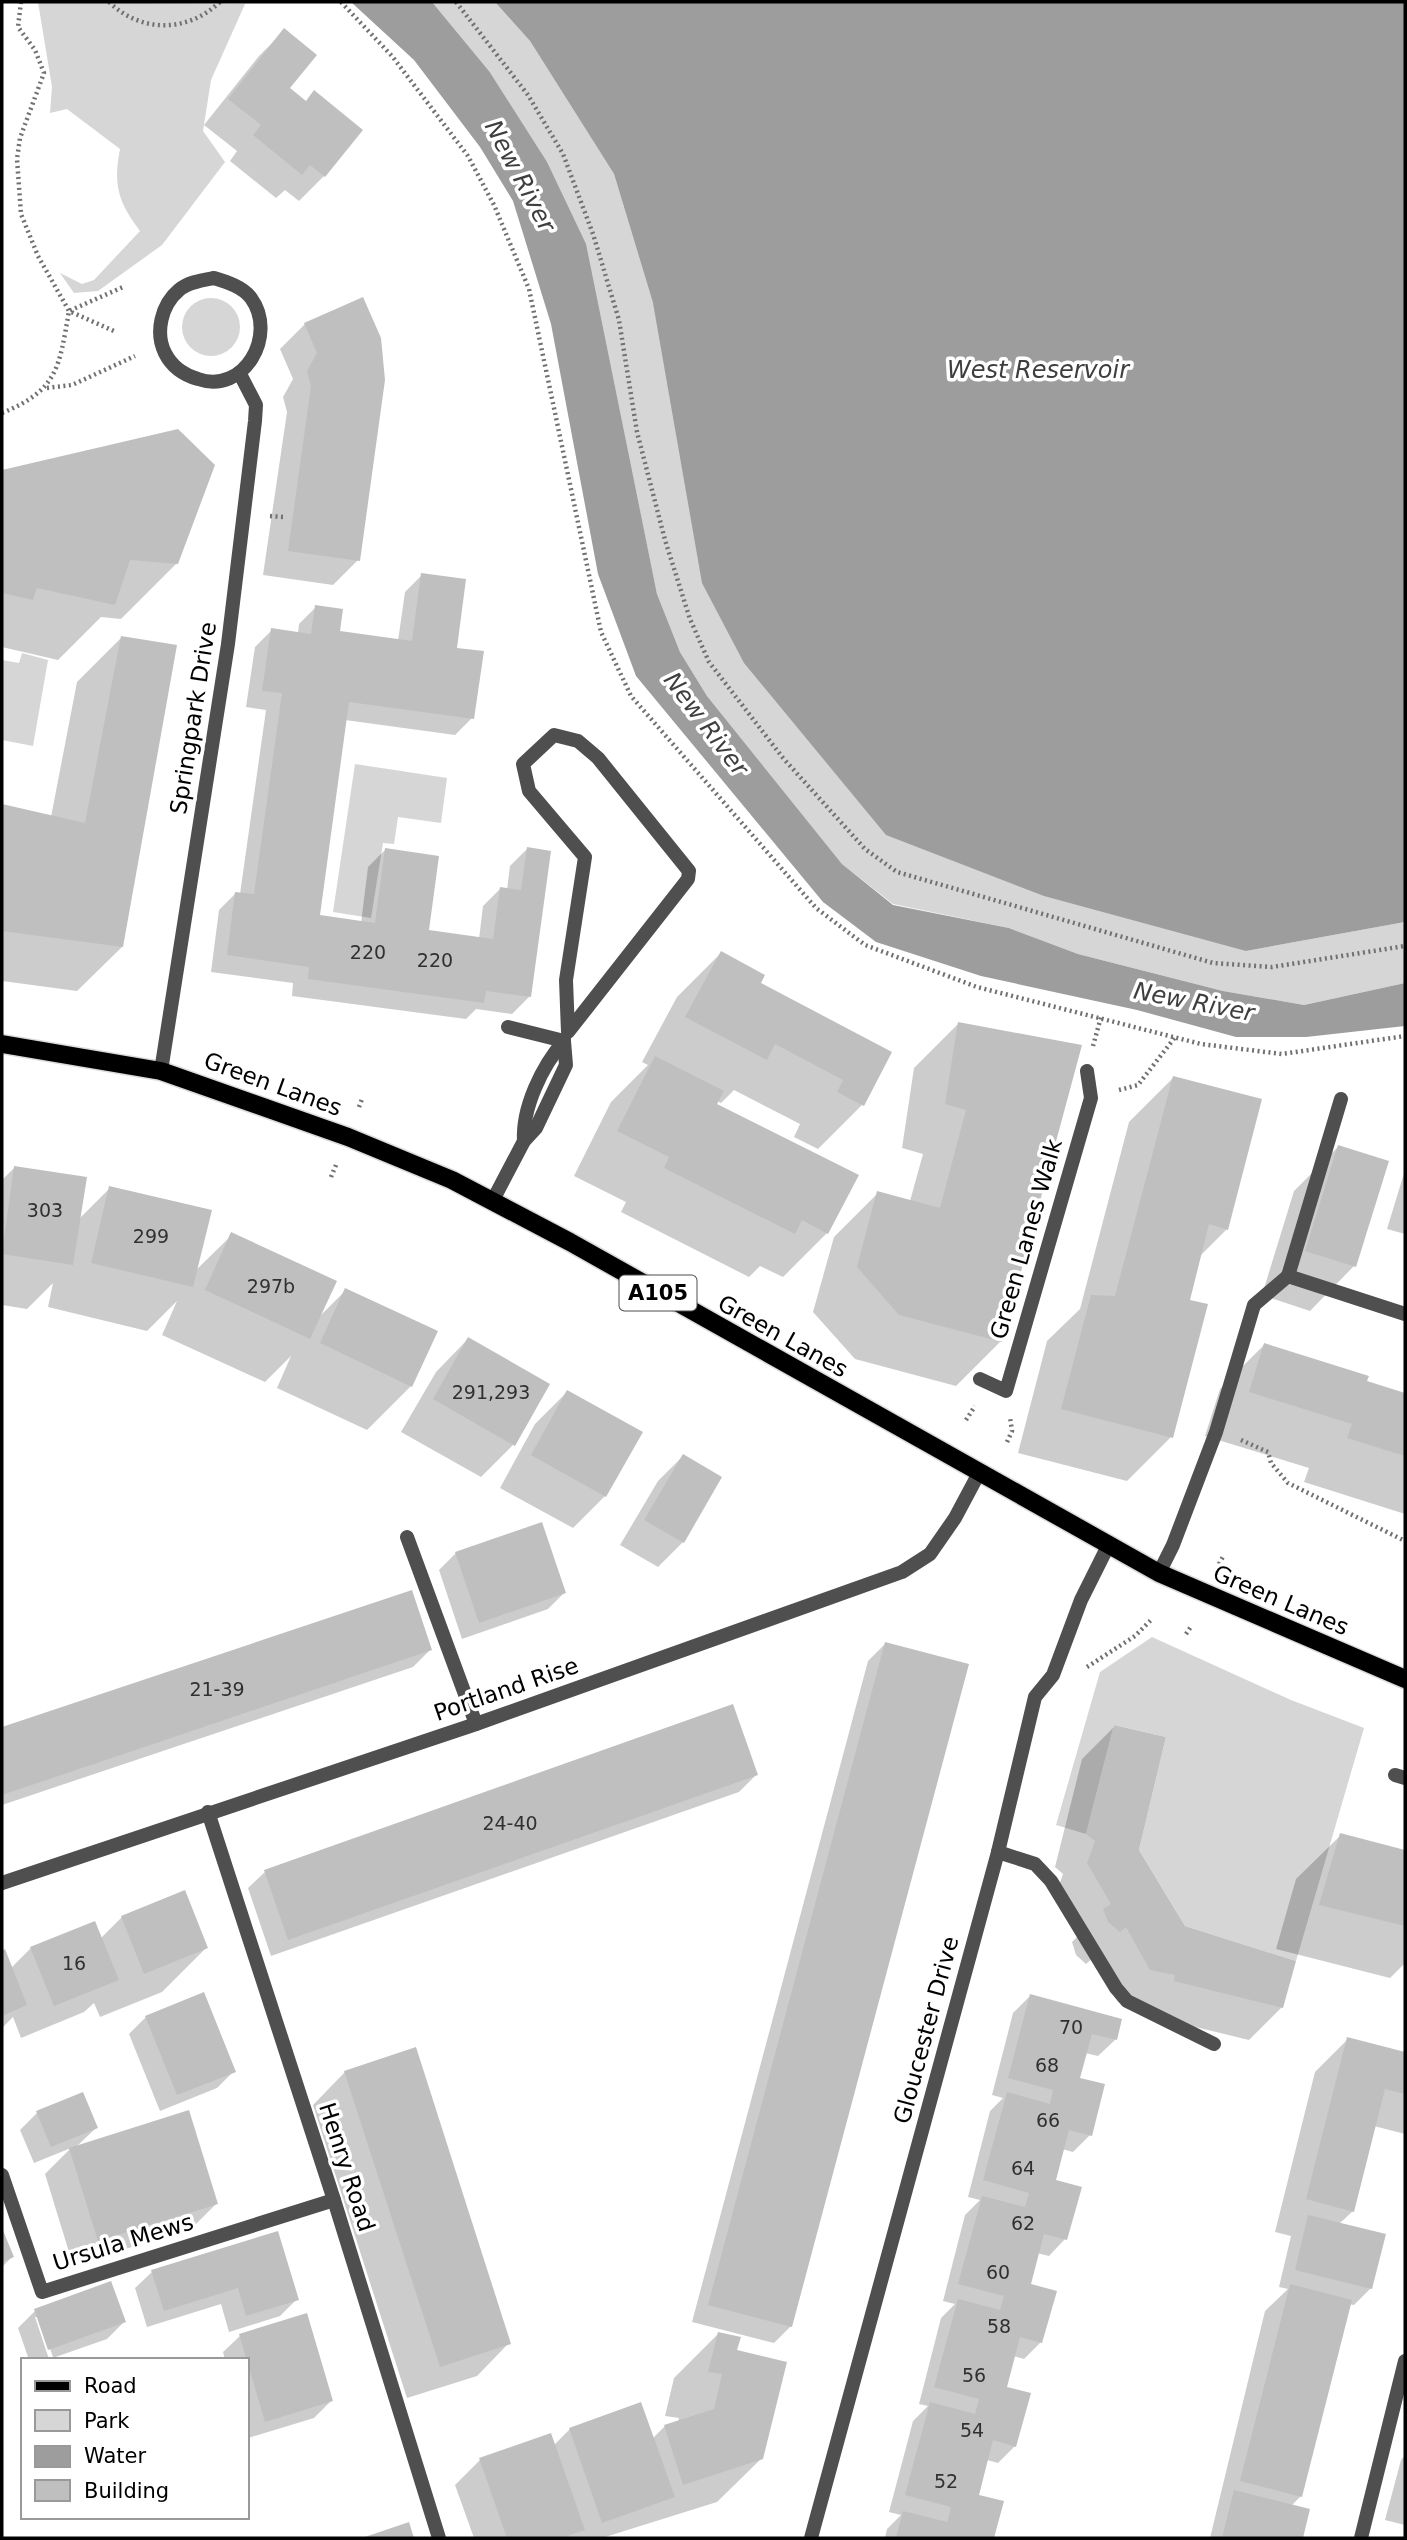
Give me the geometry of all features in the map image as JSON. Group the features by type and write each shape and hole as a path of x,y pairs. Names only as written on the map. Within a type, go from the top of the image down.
{"main road":[{"name":"Green Lanes","path":"2,1044 161,1070 348,1137 494,1200 1159,1573 1405,1679"}],"street":[{"path":"214,278 234,285 250,296 260,316 260,334 256,350 240,374 222,383 203,381 188,376 175,366 165,353 160,335 161,318 179,290 214,278"},
{"name":"Springpark Drive","path":"161,1070 228,644 255,421 256,405 240,374"},
{"path":"554,735 578,741 597,758 690,871 680,890 568,1032 566,980 580,900 585,857 529,791 523,764 554,735"},
{"path":"494,1200 524,1141 536,1128 566,1065 564,1041 508,1027"},
{"name":"Green Lanes Walk","path":"979,1378 1006,1391 1091,1098 1087,1071"},
{"path":"1159,1573 1173,1545 1216,1432 1254,1305 1288,1276 1341,1099"},
{"path":"1288,1276 1405,1314"},
{"name":"Portland Rise","path":"2,1883 475,1724 902,1572 930,1554 956,1518 979,1473"},
{"path":"407,1537 475,1724"},
{"name":"Gloucester Drive","path":"811,2538 998,1852 1035,1697 1053,1675 1081,1600 1109,1544"},
{"name":"Henry Road","path":"208,1812 334,2200 439,2538"},
{"path":"998,1852 1035,1864 1051,1881 1127,2001 1214,2044"},
{"name":"Ursula Mews","path":"2,2175 42,2292 334,2200"},
{"path":"1361,2538 1405,2361"}],"path":[{"path":"21,2 18,27 35,50 44,73 19,138 21,214 37,256 69,311 114,331"},
{"path":"109,2 133,21 186,24 220,2"},
{"path":"341,2 392,56 460,145 494,205 529,289 601,632 631,696 816,908 864,946 977,987 1201,1044 1282,1054 1405,1036"},
{"path":"456,2 528,95 567,165 593,234 619,320 637,432 665,540 690,619 709,662 783,758 865,849 897,872 1213,963 1272,967 1405,946"},
{"path":"69,311 123,287"},
{"path":"2,413 30,401 46,388 58,359 69,311"},
{"path":"46,388 72,385 135,356"},
{"path":"1091,1098 1138,1084 1176,1036"},
{"path":"359,1107 362,1099"},
{"path":"331,1177 336,1165"},
{"path":"1216,1432 1261,1447 1268,1452 1271,1463 1288,1483 1405,1541"},
{"path":"1219,1564 1224,1555"},
{"path":"1077,1673 1135,1636 1150,1620"},
{"path":"1186,1634 1192,1625"}],"green space":[{"path":"38,2 245,4 211,80 203,131 225,162 162,245 98,291 74,293 60,273 82,284 94,280 140,231 119,193 117,173 120,149 67,109 50,113 52,87"},
{"path":"432,2 495,2 530,41 614,174 653,303 1246,951 1405,922 1405,983 1304,1005 1223,991 1078,954 1009,928 893,904 842,864 707,696 680,652 657,594 632,473 489,71"},
{"path":"205,298 217,298 232,306 240,321 240,333 232,348 217,356 205,356 190,348 182,333 182,321 190,306"},
{"path":"22,653 48,660 33,746 2,740 2,660 19,663"},
{"path":"355,764 447,778 441,823 398,817 394,844 383,843 371,918 333,912"},
{"path":"1152,1637 1291,1700 1364,1728 1296,1961 1185,1926 1139,1850 1166,1737 1114,1725 1086,1834 1056,1825 1100,1672"}],"water":[{"name":"New River","path":"351,2 432,2 489,71 547,162 586,244 657,594 680,652 707,696 842,864 893,905 1009,928 1078,954 1223,991 1304,1005 1405,983 1405,1026 1306,1037 1236,1037 1137,1010 981,976 876,942 823,902 636,676 598,574 551,324 513,201 480,147 414,60"},
{"name":"West Reservoir","path":"495,2 1405,2 1405,922 1246,951 1044,896 886,835 744,663 702,583 653,303 614,174 530,41"}],"building":[{"path":"284,28 317,55 290,88 306,101 314,90 363,130 325,177 310,165 302,175 253,135 261,125 228,99"},
{"path":"363,297 381,338 385,380 360,561 288,551 311,386 307,371 317,353 304,323"},
{"path":"178,429 215,465 178,564 130,560 115,605 37,588 33,600 2,593 2,470"},
{"path":"421,573 466,579 457,648 484,651 474,719 349,702 320,915 375,923 385,848 439,856 429,930 493,939 500,887 521,890 527,847 551,851 531,997 486,991 484,1003 308,979 309,967 227,955 235,892 254,894 282,693 262,691 271,628 311,634 315,605 343,609 340,631 412,641"},
{"path":"121,636 177,645 123,947 2,931 2,804 85,823"},
{"path":"721,951 765,975 761,983 892,1052 864,1106 837,1092 843,1080 775,1044 767,1060 685,1017"},
{"path":"958,1022 1082,1045 1002,1342 899,1315 857,1267 877,1191 940,1208 966,1110 945,1104"},
{"path":"655,1056 724,1091 717,1104 859,1175 828,1234 802,1220 795,1234 664,1168 669,1157 617,1131"},
{"path":"1173,1076 1262,1099 1228,1230 1209,1224 1190,1300 1208,1304 1173,1438 1061,1409 1091,1295 1115,1296"},
{"path":"1338,1145 1389,1161 1356,1267 1305,1251"},
{"path":"14,1166 87,1177 73,1265 2,1254"},
{"path":"109,1186 212,1210 193,1287 91,1263"},
{"path":"231,1232 337,1281 310,1339 205,1290"},
{"path":"345,1288 438,1331 412,1387 320,1343"},
{"path":"468,1337 550,1384 515,1446 433,1399"},
{"path":"1264,1343 1369,1376 1367,1381 1405,1393 1405,1456 1347,1438 1352,1424 1249,1392"},
{"path":"567,1390 643,1432 606,1497 531,1455"},
{"path":"683,1454 722,1477 684,1543 644,1520"},
{"path":"542,1522 566,1593 479,1623 455,1552"},
{"path":"412,1590 432,1650 2,1795 2,1727"},
{"path":"885,1642 969,1664 792,2327 708,2305"},
{"path":"733,1704 758,1775 288,1940 264,1870"},
{"path":"1114,1725 1166,1737 1139,1850 1185,1926 1296,1961 1283,2008 1174,1981 1175,1975 1150,1970 1126,1927 1120,1932 1108,1922 1103,1909 1111,1904 1087,1863 1095,1841 1086,1834"},
{"path":"1340,1833 1405,1850 1405,1926 1319,1905"},
{"path":"185,1890 208,1948 144,1974 121,1916"},
{"path":"95,1921 119,1980 54,2006 30,1947"},
{"path":"5,1949 27,2005 2,2016 2,1951"},
{"path":"204,1992 236,2072 177,2095 145,2016"},
{"path":"1030,1994 1122,2019 1117,2040 1092,2034 1080,2078 1105,2084 1092,2136 1069,2130 1056,2180 1082,2187 1067,2240 1044,2234 1031,2284 1057,2291 1042,2343 1020,2337 1007,2387 1031,2393 1016,2447 993,2440 979,2495 1004,2501 994,2538 896,2538 903,2511 947,2522 949,2516 951,2507 905,2495 930,2402 975,2414 979,2399 934,2387 958,2299 1000,2310 1004,2296 958,2284 982,2196 1025,2207 1029,2193 983,2180 1007,2092 1050,2104 1053,2090 1008,2078"},
{"path":"1347,2037 1405,2052 1405,2094 1385,2089 1354,2212 1306,2199"},
{"path":"416,2047 511,2344 440,2367 344,2071"},
{"path":"83,2092 98,2128 51,2147 36,2111"},
{"path":"189,2110 218,2204 98,2241 69,2148"},
{"path":"1308,2215 1386,2234 1372,2289 1295,2270"},
{"path":"2,2228 14,2257 2,2262"},
{"path":"278,2231 299,2300 246,2316 238,2288 164,2311 151,2270"},
{"path":"111,2281 126,2322 48,2350 34,2309"},
{"path":"1290,2284 1352,2300 1302,2497 1240,2481"},
{"path":"307,2313 333,2401 265,2422 239,2334"},
{"path":"718,2332 741,2337 737,2350 787,2362 763,2459 683,2485 664,2425 714,2409 722,2374 708,2372"},
{"path":"641,2402 675,2497 602,2523 569,2428"},
{"path":"551,2433 585,2530 562,2538 507,2538 479,2458"},
{"path":"1234,2490 1310,2509 1303,2538 1222,2538"},
{"path":"409,2522 414,2538 362,2538"}]}
